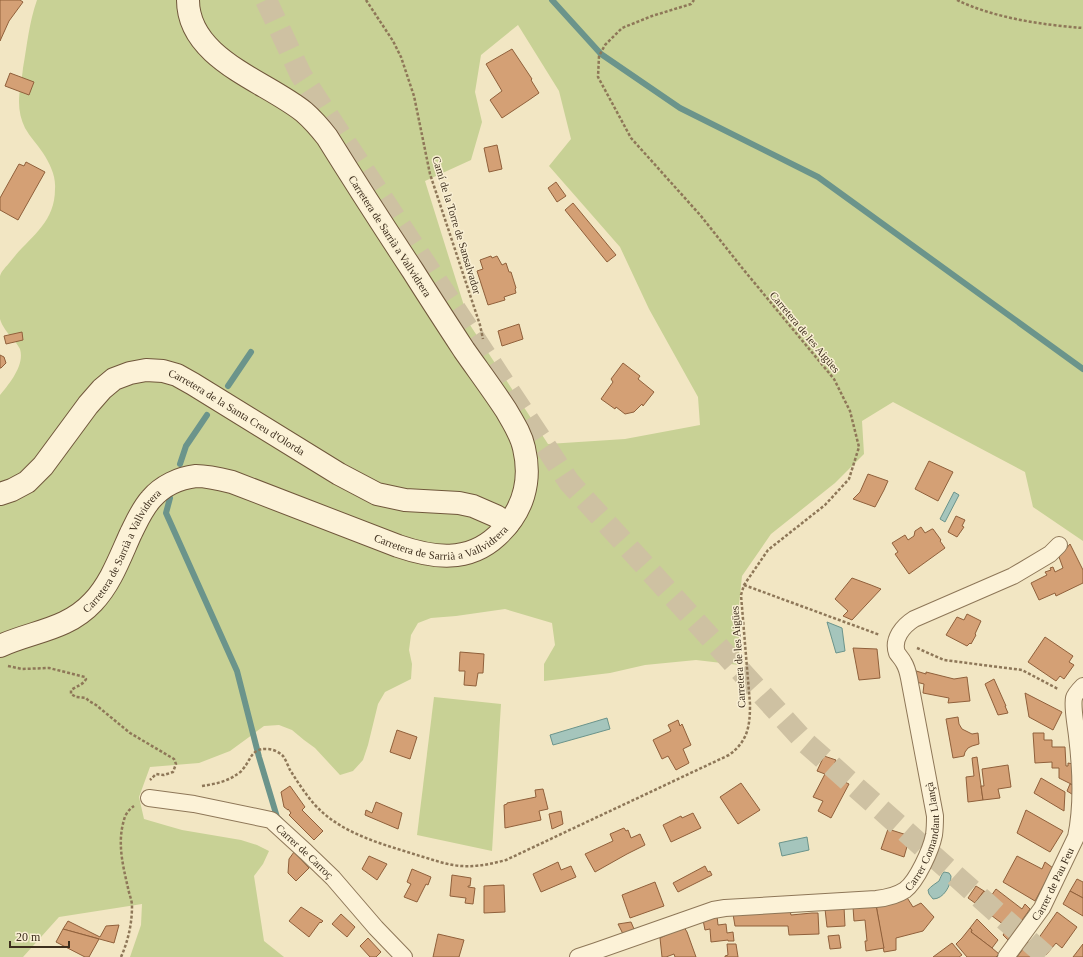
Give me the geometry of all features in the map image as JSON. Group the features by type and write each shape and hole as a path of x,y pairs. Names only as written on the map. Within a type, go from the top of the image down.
{"main road":[{"name":"Carretera de Sarrià a Vallvidrera","path":"0,646 71,620 93,602 106,586 142,511 151,498 165,486 181,479 196,476 210,477 232,482 410,550 432,555 458,556 480,548 496,537 514,516 520,505 526,486 527,465 524,448 521,437 514,423 460,344 327,137 317,124 304,112 222,59 208,46 198,33 191,18 188,0"},
{"name":"Carretera de la Santa Creu d'Olorda","path":"0,494 12,490 27,482 43,466 88,405 102,389 114,379 130,373 163,370 177,375 193,384 339,474 377,494 405,500 459,503 472,506 496,516 508,524"}],"street":[{"name":"Carrer Comandant Llançà","path":"578,957 713,910 725,908 876,900 887,898 906,889 918,876 932,843 935,816 909,678 905,665 898,654 896,647 896,641 899,634 908,623 914,619 1013,576 1050,554 1059,545"},
{"name":"Carrer de Pau Feu","path":"1006,957 1042,908 1076,837 1081,809 1082,787 1074,698 1083,686"},
{"name":"Carrer de Carroç","path":"149,798 194,804 271,820 333,878 376,928 404,957"}],"path":[{"name":"Camí de la Torre de Sansalvador","path":"366,0 393,41 401,57 414,96 430,174 480,325 484,344"},
{"name":"Carretera de les Aigües","path":"195,787 227,780 243,769 252,754 266,748 273,749 279,752 283,757 289,768 320,811 334,822 362,836 403,850 445,863 474,867 490,865 506,860 729,756 737,749 743,740 748,731 750,722 750,704 741,595 744,585 768,550 825,505 849,479 859,447 850,410 834,379 747,275 701,216 631,138 598,77 599,56 606,45 622,28 652,16 690,4 694,0"},
{"path":"957,0 1005,17 1083,28"},
{"path":"965,0 966,4"},
{"path":"744,585 885,637"},
{"path":"912,646 944,660 1022,670 1058,688"},
{"path":"7,666 22,669 49,668 85,677 86,679 84,684 71,690 71,694 76,697 86,698 130,733 174,760 176,764 172,772 164,775 156,774 148,786 149,798 132,807 125,816 121,828 121,853 132,904 132,919 129,934 120,957"}],"green space":[{"path":"37,0 1083,0 1083,541 1033,507 1025,472 893,402 862,421 864,454 835,483 771,534 742,576 739,605 739,665 696,660 645,665 610,673 544,681 544,664 555,645 552,623 505,609 431,618 418,623 411,635 409,650 412,664 411,679 385,692 378,704 363,760 353,771 340,775 315,748 292,730 279,725 264,726 230,751 199,763 150,767 139,797 144,819 182,830 241,840 269,851 263,864 254,876 264,941 284,957 130,957 141,925 142,904 59,917 23,957 0,957 0,395 15,374 21,355 20,349 5,330 0,319 0,276 17,253 46,221 51,212 54,201 55,179 43,153 25,128 19,109 19,94 28,34","holes":["518,25 559,91 571,139 549,166 620,247 649,309 698,397 700,425 625,439 548,444 470,325 425,181 471,160 482,122 475,92 481,55"]},
{"path":"434,697 501,704 492,851 417,835"}],"water":[{"path":"954,492 959,495 945,522 940,519"},
{"path":"827,622 842,628 845,651 836,653"},
{"path":"607,718 610,729 553,745 550,735"},
{"path":"807,837 809,850 782,856 779,843"},
{"path":"944,872 949,873 951,876 950,883 944,894 933,899 928,890 939,881"}],"building":[{"path":"0,0 20,0 23,2 9,21 0,41"},
{"path":"512,49 532,79 531,80 539,93 502,118 490,100 502,91 486,64"},
{"path":"10,73 34,82 29,95 5,86"},
{"path":"497,145 502,169 489,172 484,148"},
{"path":"26,162 45,172 18,220 0,210 0,198 19,164 24,166"},
{"path":"556,182 566,196 557,202 548,188"},
{"path":"573,203 616,255 607,262 565,210"},
{"path":"491,256 492,258 497,256 502,265 506,263 509,272 511,272 516,293 504,297 505,300 488,305 477,271 483,269 480,260"},
{"path":"519,324 523,339 502,346 498,331"},
{"path":"22,332 23,340 6,344 4,336"},
{"path":"0,355 4,357 6,363 1,368 0,368"},
{"path":"623,363 640,376 638,379 654,392 643,406 642,404 634,412 625,414 601,399 613,382 611,379"},
{"path":"929,461 953,472 938,501 915,489"},
{"path":"868,474 888,481 875,507 853,499 860,492"},
{"path":"956,516 965,520 962,526 964,527 957,537 948,532"},
{"path":"921,527 925,533 933,529 945,548 909,574 895,554 898,552 892,543 905,535 908,540 914,536 915,531"},
{"path":"1070,544 1083,570 1083,583 1056,596 1055,593 1039,600 1031,583 1047,575 1045,572 1051,570 1050,568 1053,567 1055,572 1063,568 1059,557"},
{"path":"852,578 881,589 852,620 843,616 848,611 835,599"},
{"path":"967,614 981,621 971,644 970,643 967,646 946,635 957,617 964,620"},
{"path":"1045,637 1073,656 1069,662 1074,665 1064,679 1060,676 1056,681 1028,662"},
{"path":"853,648 877,649 880,678 859,680"},
{"path":"460,652 484,654 483,673 478,673 476,686 464,685 465,671 459,671"},
{"path":"913,670 954,679 967,677 970,701 948,703 949,698 923,693 924,684 916,682"},
{"path":"994,679 1008,713 998,715 985,684"},
{"path":"1025,693 1062,712 1053,730 1029,717"},
{"path":"958,717 959,724 962,729 972,734 978,733 979,744 968,748 964,756 953,758 946,719"},
{"path":"678,720 680,726 682,724 691,745 683,749 689,763 676,770 668,756 662,759 653,740 671,731 668,725"},
{"path":"397,730 417,737 410,759 390,752"},
{"path":"1033,733 1044,733 1044,740 1052,740 1052,747 1065,747 1066,766 1068,766 1068,763 1073,764 1075,786 1059,778 1059,768 1052,768 1052,762 1035,763"},
{"path":"824,756 836,760 830,775 849,784 831,818 818,811 823,801 813,797 825,774 817,771"},
{"path":"977,757 983,800 968,802 966,777 974,776 972,758"},
{"path":"1008,765 1011,787 998,789 1000,798 983,800 981,786 984,786 982,769"},
{"path":"1041,778 1065,792 1064,811 1034,793"},
{"path":"741,783 760,810 738,824 720,797"},
{"path":"1070,784 1075,786 1075,796 1067,791"},
{"path":"290,786 305,807 302,810 323,831 314,840 289,815 291,813 284,807 281,792"},
{"path":"543,789 548,809 539,811 541,820 505,828 504,805 507,803 536,797 535,790"},
{"path":"376,802 402,813 398,829 365,815 366,810 372,813"},
{"path":"1026,810 1063,831 1050,852 1017,833"},
{"path":"561,811 563,824 552,829 549,814"},
{"path":"693,813 701,828 671,842 663,825 681,816 682,818"},
{"path":"624,828 626,831 628,830 631,838 640,834 645,845 595,872 585,854 613,841 610,834"},
{"path":"888,829 910,836 904,857 881,849"},
{"path":"294,852 309,868 296,881 288,873 289,859"},
{"path":"369,856 387,864 377,880 362,869"},
{"path":"1017,856 1042,869 1045,862 1053,868 1035,901 1003,882"},
{"path":"558,862 561,870 571,866 576,877 541,892 533,874"},
{"path":"705,866 708,872 710,871 712,875 678,892 673,883"},
{"path":"412,869 431,877 428,885 426,884 417,902 404,897 411,884 407,882"},
{"path":"452,875 471,878 470,886 468,887 475,888 473,904 465,903 466,898 450,896"},
{"path":"1077,879 1083,882 1083,898 1070,891"},
{"path":"655,882 664,906 630,918 622,895"},
{"path":"504,885 505,912 484,913 484,886"},
{"path":"976,886 984,891 975,903 968,898"},
{"path":"996,889 1022,909 1025,904 1030,909 1008,940 1003,935 1008,928 975,903 984,891 991,896"},
{"path":"1070,891 1083,898 1083,916 1063,904"},
{"path":"906,896 913,907 921,903 934,917 923,931 896,938 896,950 884,952 876,905"},
{"path":"876,905 884,948 866,951 865,941 867,941 865,920 854,921 853,907"},
{"path":"301,907 323,921 321,923 320,922 309,937 289,921"},
{"path":"844,907 845,926 827,927 825,909"},
{"path":"790,911 791,915 818,913 819,934 789,935 788,926 735,926 733,914"},
{"path":"1057,912 1077,927 1062,948 1056,943 1046,955 1035,945"},
{"path":"341,914 355,927 347,937 332,924"},
{"path":"717,916 718,925 726,924 727,933 733,932 734,941 728,940 711,942 710,929 705,930 703,920"},
{"path":"977,919 998,940 992,948 971,932 972,930 970,928"},
{"path":"68,921 100,937 106,926 119,925 114,943 63,929"},
{"path":"631,922 634,929 623,934 618,924"},
{"path":"684,927 696,957 675,957 674,954 662,957 660,938"},
{"path":"970,928 972,930 971,932 999,954 996,957 967,957 956,944"},
{"path":"63,929 99,939 89,957 85,957 56,942"},
{"path":"438,934 464,940 459,957 433,957"},
{"path":"839,935 841,948 830,949 828,936"},
{"path":"368,938 381,952 376,957 370,957 360,946"},
{"path":"1028,942 1042,954 1039,957 1017,957"},
{"path":"952,943 962,955 959,957 933,957"},
{"path":"727,944 736,944 738,957 725,957 728,955"},
{"path":"1083,944 1083,957 1073,957"}],"waterway":[{"path":"552,0 601,54 680,108 818,177 1083,369"},
{"path":"228,386 251,352"},
{"path":"180,464 186,446 207,415"},
{"path":"170,498 166,513 237,671 259,757 277,817 280,820"}],"tunnel":[{"path":"266,0 301,75 569,482 806,743 1047,957"}]}
